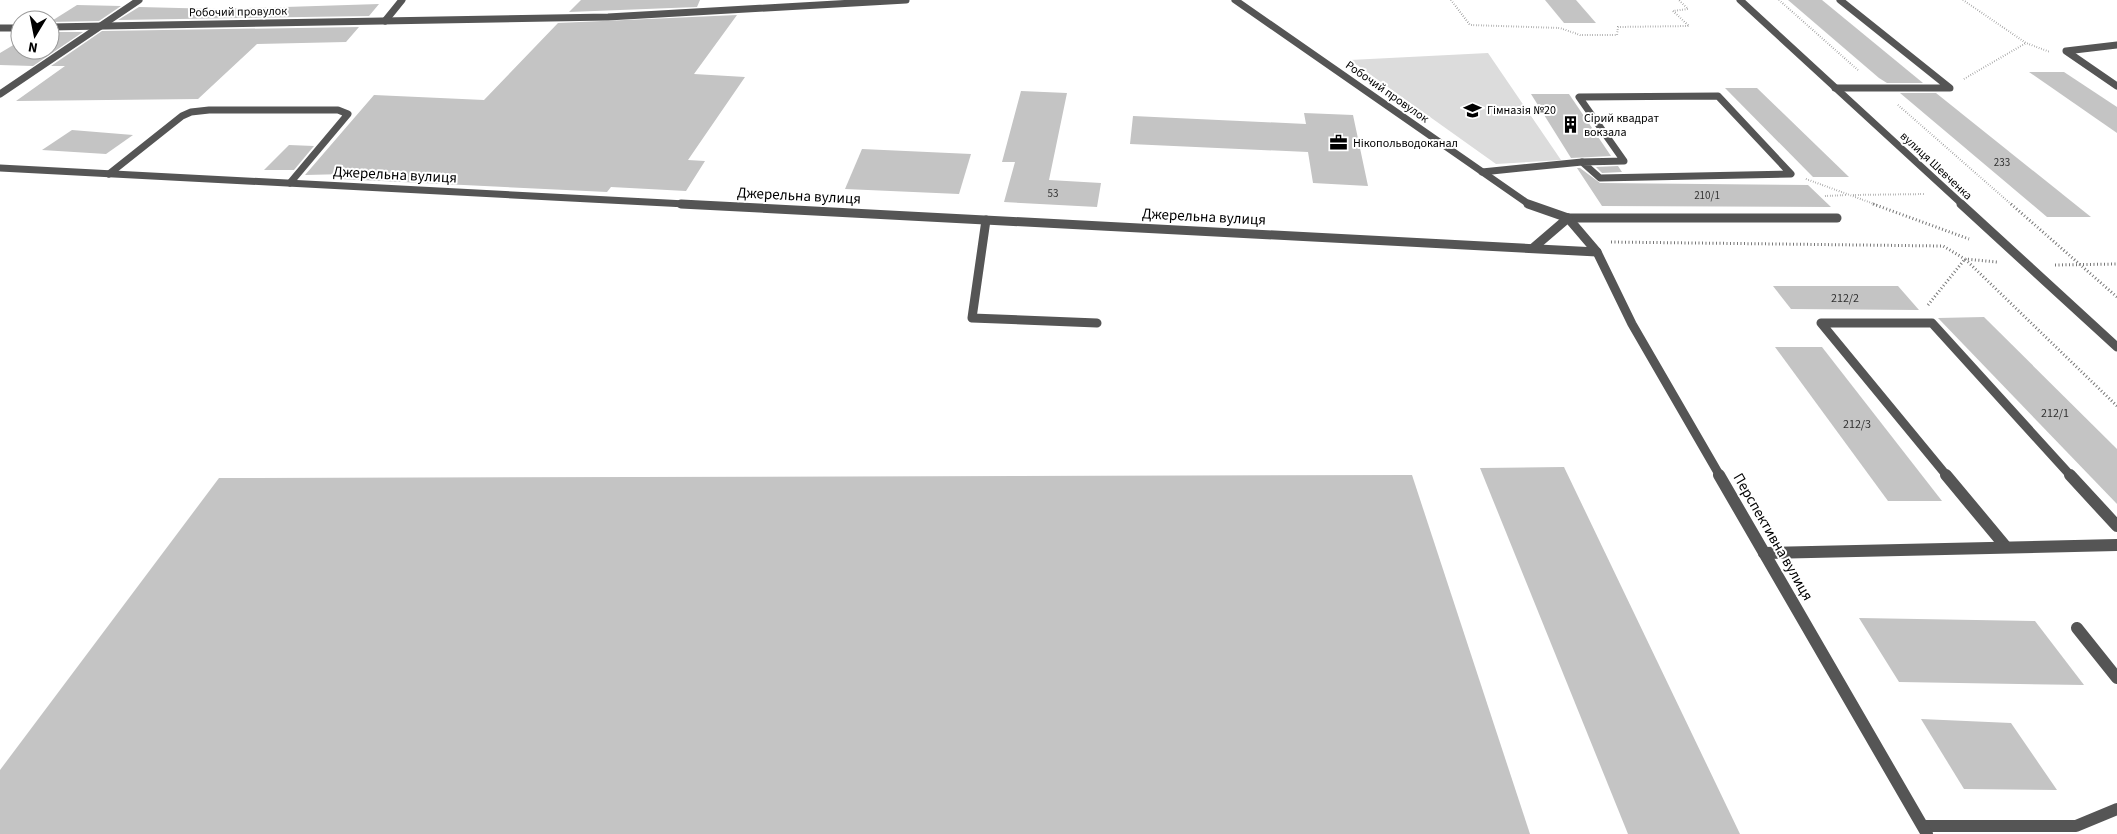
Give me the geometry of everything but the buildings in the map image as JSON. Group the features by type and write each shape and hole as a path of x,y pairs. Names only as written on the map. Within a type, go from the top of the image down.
{"street":[{"path":"0,94 139,0"},
{"path":"385,21 402,0"},
{"name":"Робочий провулок","path":"60,27 608,16 906,0"},
{"name":"Робочий провулок","path":"1235,0 1533,207 1568,218 1837,218"},
{"name":"вулиця Шевченка","path":"1740,0 2117,347"},
{"path":"1840,0 1950,88"},
{"path":"2117,45 2066,51 2117,86"},
{"path":"1835,88 1950,88"},
{"path":"1482,172 1582,162 1624,161 1579,97 1718,96 1792,174"},
{"path":"109,174 182,116 192,112 209,110 338,110 348,114 290,183"},
{"path":"1582,162 1600,178 1792,174"},
{"name":"Джерельна вулиця","path":"0,168 1597,252"},
{"path":"1533,248 1568,218 1597,252"},
{"path":"986,220 972,318 1097,323"},
{"name":"Перспективна вулиця","path":"1597,252 1632,324 1925,830"},
{"path":"2006,547 1821,324 1932,322 2117,526"},
{"path":"1764,552 2117,545"},
{"path":"2077,628 2117,678"},
{"path":"1925,830 2076,826 2117,809"}],"path":[{"path":"1451,0 1470,25 1560,28 1580,35 1617,35 1618,27 1688,26 1673,11 1688,9 1679,0"},
{"path":"1779,0 1860,71"},
{"path":"1950,88 2026,43 1963,0"},
{"path":"1897,104 2117,298"},
{"path":"1792,174 1972,240"},
{"path":"1825,196 1949,193"},
{"path":"1588,242 1900,244 1943,246 1965,259 2117,406"},
{"path":"1965,259 2026,265 2117,264"},
{"path":"1932,322 1928,304 1965,259"}],"shaded area":[{"path":"1488,53 1561,160 1496,164 1350,60"}],"place":[{"name":"Гімназія №20","path":"1473,110"},
{"name":"Сірий квадрат вокзала","path":"1570,125"},
{"name":"Нікопольводоканал","path":"1339,143"}]}
